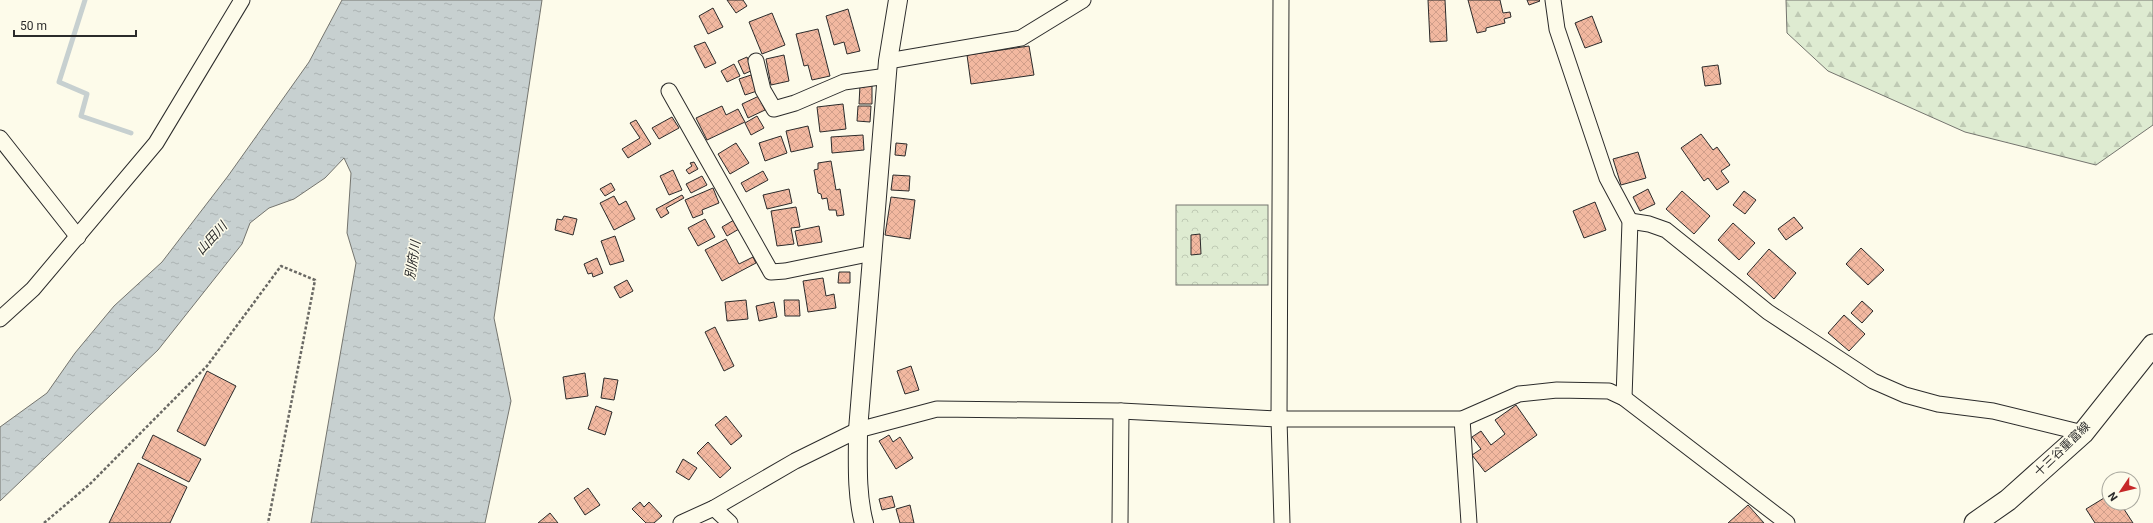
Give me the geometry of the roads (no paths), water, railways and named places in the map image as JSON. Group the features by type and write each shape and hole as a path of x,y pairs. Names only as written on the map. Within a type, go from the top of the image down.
{"main road":[{"name":"十三谷重富線","path":"1975,523 2008,500 2083,433 2153,345"}],"street":[{"path":"0,319 33,289 156,143 242,0"},
{"path":"864,523 861,513 858,470 858,430 888,68 898,0"},
{"path":"756,61 763,90 774,109 795,103 844,82 888,68 1021,38 1083,0"},
{"path":"1281,0 1279,419 1282,523"},
{"path":"1553,0 1557,29 1607,178 1630,221 1624,398"},
{"path":"669,91 770,272 785,271 873,253"},
{"path":"0,138 78,237"},
{"path":"1630,221 1649,224 1666,230 1768,312 1873,381 1905,395 1938,404 1993,411 2083,433"},
{"path":"681,523 714,508 795,461 858,430 937,410 1121,411 1279,419 1462,419 1519,394 1557,390 1609,391 1624,398 1787,523"},
{"path":"1120,523 1121,411"},
{"path":"1462,419 1468,523"},
{"path":"714,508 730,523"}],"water":[{"path":"342,0 542,0 494,318 511,401 485,523 311,523 356,263 347,233 351,173 344,158 325,178 294,199 269,208 250,223 242,244 158,350 0,501 0,427 47,393 75,353 114,306 162,262 228,176 309,62"}],"waterway":[{"path":"85,0 59,82 87,94 81,116 131,133"}],"water label":[{"name":"山田川","path":"211,238"},
{"name":"別府川","path":"412,260"}]}
